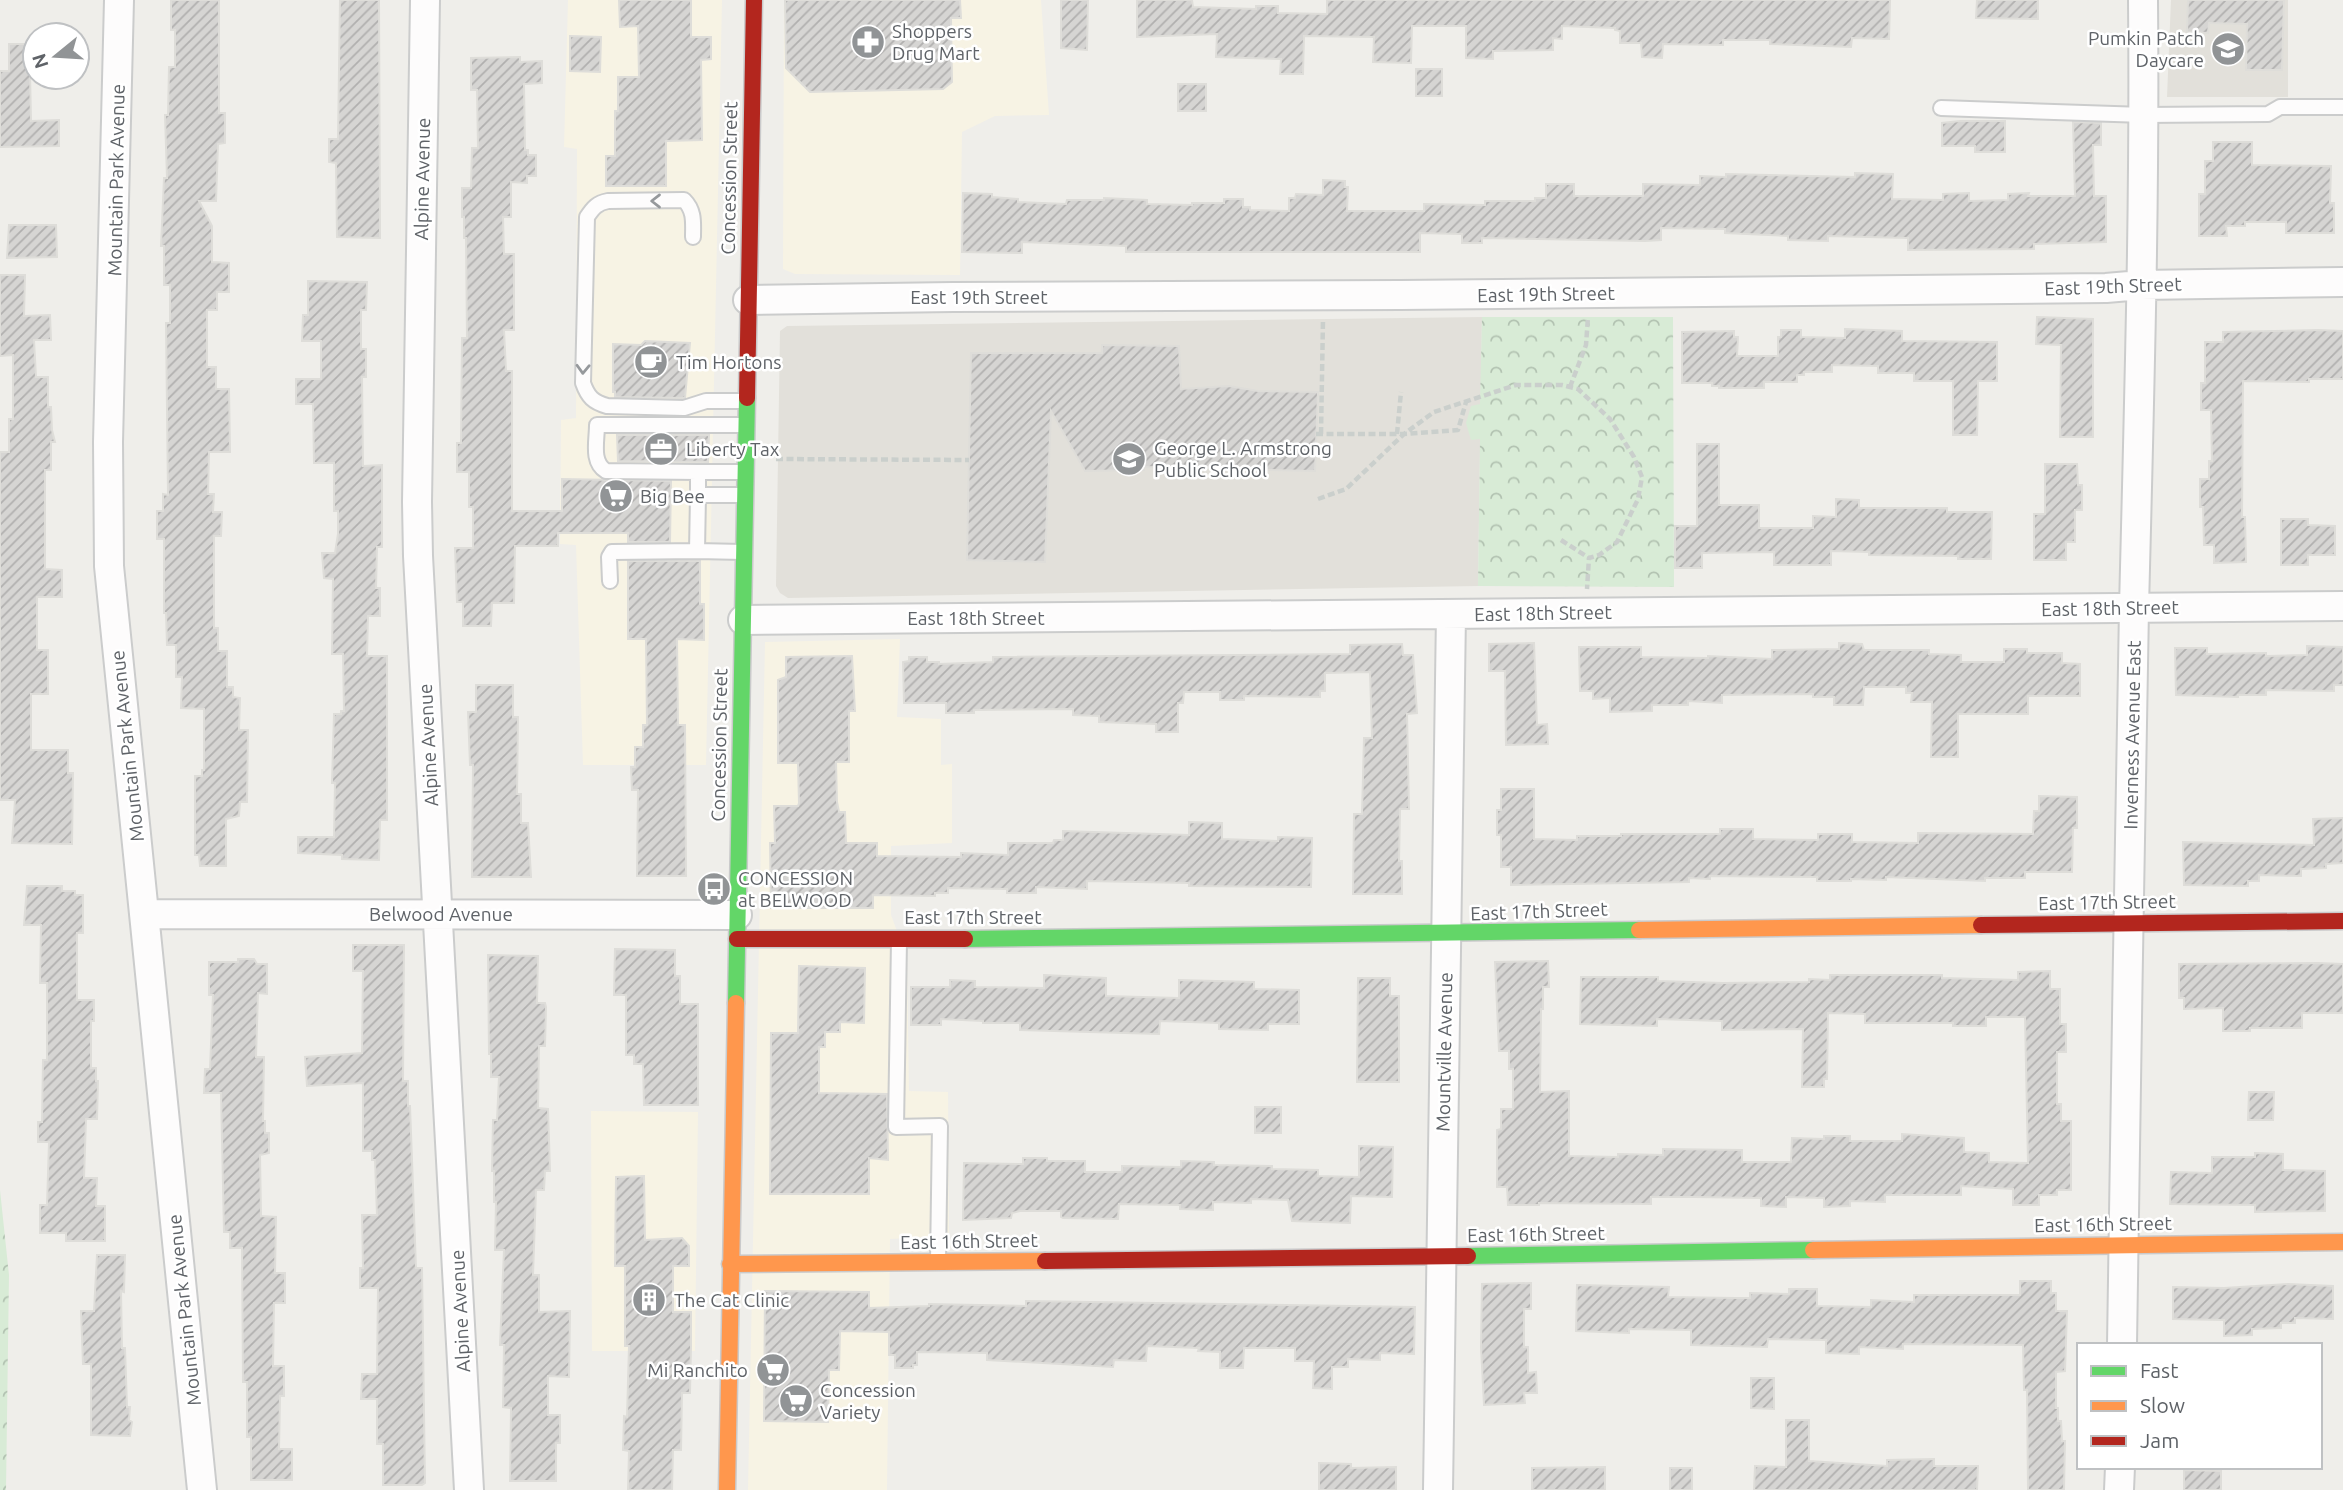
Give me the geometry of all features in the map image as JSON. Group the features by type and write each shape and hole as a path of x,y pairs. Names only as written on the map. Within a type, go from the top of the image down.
{"street":[{"name":"Mountain Park Avenue","path":"120,0 107,521 109,566 202,1490"},
{"name":"Alpine Avenue","path":"425,0 416,502 469,1490"},
{"name":"Concession Street","path":"727,1490 754,0"},
{"name":"Inverness Avenue East","path":"2122,1343 2144,0"},
{"name":"East 19th Street","path":"748,300 2051,289 2343,282"},
{"name":"East 18th Street","path":"743,620 2343,606"},
{"name":"Mountville Avenue","path":"1438,1490 1451,614"},
{"name":"Belwood Avenue","path":"145,914 438,914 737,927"},
{"name":"East 17th Street","path":"737,927 899,939 1446,935 1638,929 2343,921"},
{"name":"East 16th Street","path":"730,1264 2343,1242"},
{"path":"2119,1490 2120,1469"}],"lane":[{"path":"1941,108 2144,115 2268,114 2280,107 2343,107"},
{"path":"694,237 691,207 684,200 608,201 593,208 587,217 583,383 587,396 595,403 607,407 684,408 706,401 746,401"},
{"path":"745,472 606,471 598,464 596,457 597,425 746,425"},
{"path":"697,551 698,472"},
{"path":"698,495 744,495"},
{"path":"610,581 609,557 612,552 743,552"},
{"path":"899,939 896,1127 940,1126 938,1262"}],"path":[{"path":"1570,387 1586,345 1588,313"},
{"path":"1323,314 1319,434 1404,434 1458,430 1466,401"},
{"path":"1318,499 1346,489 1404,434 1434,412 1516,385 1570,387 1578,389 1610,419 1634,457 1642,477 1638,499 1616,542 1599,555 1589,558 1561,540"},
{"path":"1397,434 1401,392"},
{"path":"776,459 969,460"},
{"path":"1586,593 1589,558"}],"shaded area":[{"path":"568,0 722,0 706,765 583,765 576,545 560,544 561,420 576,418 577,149 564,147"},
{"path":"784,0 1041,0 1049,115 995,116 962,132 960,275 795,274 783,269"},
{"name":"Pumkin Patch Daycare","path":"2171,0 2288,0 2288,97 2167,97"},
{"name":"George L. Armstrong Public School","path":"1482,317 1478,586 788,598 780,593 776,586 780,331 787,326"},
{"path":"900,639 897,717 941,719 941,765 952,764 952,843 891,846 891,915 907,958 909,1091 948,1092 949,1236 890,1239 887,1490 748,1490 765,642"},
{"path":"591,1111 698,1112 695,1351 592,1351"}],"green space":[{"path":"1482,317 1673,317 1674,587 1478,586 1480,439 1471,440 1466,423 1471,406 1480,404"},
{"path":"0,1190 9,1275 6,1490 0,1490"}],"building":[{"path":"171,0 219,0 219,113 225,113 225,143 218,144 216,201 199,201 212,226 212,262 229,263 229,292 217,292 217,310 207,310 207,367 216,367 216,389 229,389 230,452 209,452 208,494 214,494 213,512 222,512 221,536 214,536 214,628 218,628 218,651 227,651 227,687 233,687 233,697 240,698 239,730 248,730 247,802 240,802 239,816 226,819 226,866 200,866 199,855 195,855 195,776 202,776 204,770 204,709 181,708 182,677 176,677 176,645 167,645 164,539 157,539 157,511 163,511 163,494 168,495 166,323 170,323 170,285 164,285 164,246 161,246 164,178 167,178 165,115 168,115 169,67 175,67 175,30 171,30"},
{"path":"340,0 379,0 380,238 337,237 336,163 329,162 329,139 338,139"},
{"path":"619,0 691,0 691,37 711,37 711,59 701,60 702,140 666,141 666,186 606,186 606,156 615,156 618,77 639,77 638,26 620,27"},
{"name":"Shoppers Drug Mart","path":"785,0 960,0 961,18 951,18 952,82 943,89 810,92 786,68"},
{"path":"1061,0 1088,0 1087,50 1061,48"},
{"path":"1137,0 1192,0 1193,7 1256,9 1256,6 1278,6 1278,13 1327,14 1327,0 1890,0 1889,39 1852,38 1851,47 1770,44 1770,40 1723,40 1723,45 1663,44 1662,58 1642,57 1641,43 1620,43 1620,31 1615,28 1562,26 1562,39 1553,38 1553,50 1493,51 1493,59 1466,58 1466,26 1412,26 1411,63 1373,62 1374,37 1304,36 1303,74 1280,74 1281,59 1216,57 1217,34 1137,37"},
{"path":"1977,0 2038,0 2038,19 1976,18"},
{"path":"2188,0 2284,0 2282,70 2246,70 2247,24 2209,23 2208,33 2187,32"},
{"path":"570,36 601,37 600,72 570,71"},
{"path":"9,44 21,44 21,91 30,91 31,121 59,120 59,146 0,147 0,71 9,71"},
{"path":"520,57 520,62 542,61 542,83 524,84 525,150 528,150 528,155 536,155 536,176 527,176 527,183 511,182 511,217 503,217 504,254 514,254 514,330 504,330 506,371 512,371 512,511 562,511 562,479 671,481 670,542 628,542 628,533 558,533 558,546 515,546 514,603 492,603 491,626 463,626 463,602 457,602 455,548 473,548 473,507 469,507 469,472 457,472 457,443 461,443 462,338 467,338 466,238 462,217 462,188 471,188 472,148 478,148 477,90 471,90 471,58"},
{"path":"1416,69 1442,69 1442,96 1416,96"},
{"path":"1178,84 1206,84 1206,111 1178,111"},
{"path":"2005,121 2005,152 1975,152 1975,146 1942,146 1942,123"},
{"path":"2073,122 2101,123 2101,145 2093,145 2094,196 2106,196 2106,242 2034,244 2034,249 1908,250 1908,238 1828,236 1828,241 1788,240 1788,236 1725,233 1725,229 1661,228 1661,240 1645,241 1482,238 1482,243 1462,243 1462,234 1420,233 1420,252 1126,252 1126,246 1022,242 1022,253 962,252 963,193 992,194 992,197 1018,199 1018,202 1066,204 1067,200 1104,198 1147,200 1147,204 1192,205 1224,203 1224,199 1243,199 1243,207 1250,207 1250,210 1289,211 1289,198 1295,198 1296,194 1323,195 1323,180 1345,181 1345,187 1348,187 1347,211 1424,211 1424,204 1485,205 1485,201 1535,201 1535,198 1546,198 1546,184 1574,184 1574,196 1643,196 1643,184 1700,185 1700,176 1726,177 1726,174 1855,177 1855,173 1893,174 1892,199 1943,200 1943,194 1969,193 1969,201 2008,200 2008,194 2029,193 2028,196 2075,196"},
{"path":"2213,142 2252,142 2252,165 2331,166 2330,203 2334,203 2334,233 2286,233 2286,222 2245,222 2245,226 2226,226 2227,236 2199,236 2199,194 2205,194 2205,161 2213,161"},
{"path":"9,225 56,225 57,257 7,258"},
{"path":"0,275 25,275 24,316 50,315 51,340 34,340 36,377 48,377 48,407 51,407 55,442 51,442 51,470 45,470 45,569 62,570 62,597 37,597 37,650 48,650 48,694 31,694 31,750 68,750 68,773 73,773 72,844 12,843 15,800 0,800 0,452 9,452 9,419 13,419 13,355 0,356"},
{"path":"308,281 367,282 366,310 361,310 361,349 366,349 366,377 362,377 363,466 382,465 382,547 377,547 376,588 380,588 380,616 368,616 367,656 387,656 387,820 380,820 379,860 342,859 342,855 298,853 298,837 334,837 334,714 344,711 343,654 332,654 333,579 324,578 322,553 335,553 338,534 338,511 334,511 334,463 314,463 313,404 296,404 296,379 321,379 321,341 302,341 303,315 308,315"},
{"path":"2037,317 2093,319 2093,437 2060,437 2061,345 2036,344"},
{"path":"1845,329 1902,331 1902,341 1997,342 1997,381 1978,381 1977,435 1953,435 1953,381 1914,381 1914,373 1878,373 1878,366 1832,365 1832,372 1804,372 1804,375 1797,375 1797,382 1764,382 1764,388 1719,388 1712,386 1712,383 1682,383 1682,332 1734,331 1734,337 1738,337 1737,356 1778,356 1778,337 1781,337 1781,330 1801,330 1801,337 1845,338"},
{"path":"2343,331 2343,379 2309,379 2309,382 2243,381 2242,517 2245,517 2246,562 2214,563 2214,545 2204,545 2203,507 2200,507 2200,479 2209,479 2209,461 2212,461 2211,410 2201,410 2201,383 2205,383 2205,342 2223,342 2223,332"},
{"name":"Tim Hortons","path":"645,341 690,343 685,398 615,397 613,344 641,345"},
{"path":"1102,345 1179,346 1181,389 1229,386 1258,391 1318,392 1315,471 1144,467 1144,470 1085,471 1051,411 1045,562 967,560 971,353 1102,353"},
{"path":"617,435 709,435 708,462 618,461"},
{"path":"1697,444 1719,444 1719,505 1759,505 1759,528 1813,528 1813,516 1836,517 1836,499 1859,500 1859,508 1947,508 1947,512 1992,512 1991,559 1831,551 1831,565 1774,565 1774,552 1702,553 1702,568 1675,568 1675,526 1697,526"},
{"path":"2045,464 2077,464 2078,485 2082,485 2082,510 2075,510 2075,542 2066,542 2066,560 2034,560 2034,514 2045,514"},
{"path":"2281,519 2308,519 2308,525 2335,526 2335,555 2308,555 2308,565 2281,565"},
{"path":"628,561 700,561 700,604 704,604 704,640 677,639 678,725 685,725 686,876 637,876 638,790 632,790 631,767 635,767 635,747 643,747 643,725 647,725 646,639 628,639"},
{"path":"1534,643 1537,725 1547,724 1548,744 1506,745 1505,671 1489,671 1489,644"},
{"path":"1839,643 1862,644 1864,650 1929,650 1929,654 1961,655 1961,662 2004,662 2004,649 2027,649 2027,653 2062,653 2062,663 2080,664 2080,696 2028,696 2028,714 1958,714 1958,757 1931,757 1932,702 1911,702 1912,693 1906,693 1906,687 1864,687 1863,705 1834,705 1834,697 1813,697 1813,694 1722,695 1722,703 1688,701 1688,705 1652,705 1652,711 1610,712 1610,698 1593,699 1593,691 1580,691 1579,647 1641,647 1641,657 1772,659 1772,650 1839,649"},
{"path":"1402,644 1403,655 1413,655 1417,713 1407,714 1409,809 1400,809 1399,861 1402,861 1402,894 1353,894 1354,814 1362,814 1364,738 1372,738 1370,672 1325,673 1325,691 1320,691 1320,697 1244,696 1244,700 1220,700 1220,692 1184,692 1183,703 1178,703 1178,732 1156,732 1156,724 1099,722 1099,716 1073,715 1073,709 974,710 974,713 946,713 946,703 904,703 903,662 909,661 909,657 927,657 927,662 939,664 993,662 993,657 1350,654 1350,645"},
{"path":"2307,646 2343,647 2343,685 2334,685 2334,691 2266,690 2266,695 2238,697 2176,695 2175,648 2207,648 2207,654 2266,653 2266,656 2307,655"},
{"path":"852,656 855,711 849,711 849,762 836,762 837,802 839,812 845,812 846,843 877,843 877,856 961,857 961,853 1008,855 1008,843 1053,843 1054,840 1063,840 1063,831 1189,835 1189,822 1222,823 1222,839 1278,841 1278,837 1312,838 1311,887 1189,886 1189,883 1087,881 1087,889 1036,887 1036,893 1007,893 1007,889 948,888 948,893 935,893 935,896 873,895 873,908 771,908 770,843 775,843 774,806 798,806 799,803 798,763 778,763 778,680 786,677 786,657"},
{"path":"476,685 513,685 513,717 518,717 517,794 521,794 521,823 528,823 531,877 472,877 473,765 470,765 468,712 476,712"},
{"path":"1501,789 1534,789 1534,839 1577,840 1577,836 1621,834 1720,834 1720,829 1753,829 1753,839 1818,840 1818,834 1852,834 1852,842 1918,843 1918,833 2033,834 2034,811 2039,811 2039,796 2077,797 2077,828 2073,828 2072,872 2025,872 2025,878 1985,878 1985,881 1886,877 1886,880 1817,881 1817,877 1710,876 1710,879 1689,878 1689,882 1511,885 1511,867 1501,867 1501,835 1497,835 1497,810 1501,810"},
{"path":"2343,818 2343,863 2326,864 2326,868 2301,869 2301,876 2259,875 2259,881 2248,881 2248,886 2184,885 2183,842 2314,845 2313,819"},
{"path":"27,886 62,886 62,891 75,891 75,895 83,895 83,933 77,933 77,1000 94,1000 91,1068 96,1068 98,1081 97,1119 86,1119 84,1178 97,1178 96,1206 105,1206 105,1241 66,1241 66,1233 40,1233 40,1205 47,1205 49,1142 38,1142 38,1122 42,1122 43,1060 47,1060 47,983 40,983 41,925 24,925"},
{"path":"353,945 404,945 403,1081 408,1081 410,1106 416,1268 422,1268 425,1483 422,1485 383,1485 383,1444 377,1444 377,1399 361,1399 362,1374 377,1374 378,1288 360,1288 360,1268 363,1268 362,1215 377,1215 375,1160 372,1160 372,1151 363,1151 363,1083 307,1086 305,1057 362,1053 363,971 353,971"},
{"path":"615,949 675,950 675,976 680,976 680,1004 698,1004 698,1105 644,1105 643,1064 634,1064 634,1055 626,1055 626,995 614,995"},
{"path":"488,955 538,956 537,1003 545,1003 546,1007 545,1046 539,1046 538,1108 548,1109 550,1171 545,1171 544,1190 536,1190 533,1275 539,1275 539,1312 570,1311 569,1377 548,1376 548,1415 560,1415 560,1443 556,1443 556,1481 510,1481 511,1408 503,1407 504,1345 500,1345 504,1250 495,1250 496,1202 492,1171 493,1120 497,1120 499,1077 491,1077"},
{"path":"238,959 254,959 257,964 267,964 267,994 258,993 256,1057 264,1057 263,1121 265,1133 269,1133 269,1153 260,1155 261,1216 276,1217 275,1273 285,1273 285,1303 274,1303 273,1366 284,1366 284,1396 280,1396 279,1449 292,1449 292,1480 251,1480 251,1437 247,1437 247,1382 243,1382 242,1248 230,1248 230,1232 224,1232 221,1093 204,1093 205,1069 210,1069 213,995 209,995 209,962 238,962"},
{"path":"1548,961 1549,987 1543,987 1541,1009 1540,1092 1569,1091 1569,1156 1663,1155 1663,1149 1742,1150 1742,1162 1791,1162 1792,1138 1824,1139 1824,1136 1850,1136 1850,1141 1902,1141 1902,1134 1964,1138 1964,1152 1989,1153 1989,1162 2028,1163 2025,1017 1986,1017 1986,1026 1953,1026 1953,1023 1865,1023 1865,1014 1828,1013 1827,1079 1824,1079 1824,1087 1802,1087 1803,1029 1722,1030 1722,1021 1657,1019 1657,1026 1580,1024 1581,977 1658,977 1658,981 1723,983 1809,982 1809,979 1830,980 1830,975 1942,975 1942,978 2018,980 2018,972 2050,971 2050,989 2060,989 2060,1024 2066,1024 2066,1052 2057,1052 2057,1104 2061,1104 2061,1121 2071,1121 2071,1190 2057,1190 2057,1195 2039,1195 2039,1205 2013,1205 2013,1189 1961,1186 1961,1195 1885,1195 1885,1202 1850,1201 1850,1206 1824,1207 1824,1198 1786,1197 1786,1207 1761,1206 1761,1198 1695,1197 1651,1197 1651,1204 1508,1205 1507,1187 1497,1187 1497,1130 1501,1129 1501,1109 1513,1109 1513,1069 1509,1069 1509,1051 1499,1051 1495,962"},
{"path":"2179,964 2343,964 2343,1013 2302,1013 2302,1028 2223,1031 2223,1008 2184,1009 2184,998 2179,998"},
{"path":"799,966 865,968 864,1023 840,1022 840,1032 825,1032 825,1047 819,1047 819,1093 887,1094 888,1160 869,1158 869,1194 770,1194 771,1033 798,1033"},
{"path":"1044,975 1106,978 1106,996 1179,998 1179,980 1254,982 1254,989 1299,990 1299,1024 1268,1024 1268,1030 1219,1029 1219,1023 1160,1021 1159,1034 1020,1030 1020,1023 941,1019 941,1025 911,1025 911,987 950,987 950,980 975,981 975,987 1044,988"},
{"path":"1358,978 1390,978 1390,996 1399,996 1399,1082 1357,1082"},
{"path":"2249,1092 2274,1092 2273,1120 2248,1120"},
{"path":"1255,1107 1281,1107 1281,1133 1255,1133"},
{"path":"1359,1146 1393,1147 1392,1197 1351,1196 1350,1223 1292,1221 1288,1200 1251,1199 1251,1203 1213,1202 1213,1210 1180,1209 1180,1205 1119,1204 1118,1219 1063,1218 1061,1211 1020,1211 1012,1213 1011,1218 963,1220 964,1163 1023,1164 1023,1158 1047,1158 1047,1161 1085,1161 1085,1172 1122,1172 1122,1166 1181,1167 1181,1161 1214,1162 1214,1165 1318,1170 1318,1176 1359,1177"},
{"path":"2255,1153 2283,1154 2283,1170 2325,1171 2325,1211 2255,1212 2255,1205 2170,1204 2171,1172 2212,1173 2212,1157 2255,1157"},
{"path":"644,1176 645,1240 682,1238 689,1246 689,1266 673,1266 673,1312 691,1312 691,1346 690,1393 682,1393 681,1450 673,1450 672,1490 628,1490 629,1451 623,1450 629,1346 625,1346 625,1266 615,1266 616,1177"},
{"path":"97,1255 125,1255 124,1292 121,1291 122,1348 125,1348 127,1407 130,1407 129,1420 132,1422 130,1436 91,1435 91,1364 83,1364 81,1311 94,1311"},
{"path":"2020,1281 2051,1281 2051,1293 2056,1293 2056,1311 2067,1311 2065,1371 2056,1372 2056,1408 2058,1421 2061,1421 2062,1441 2065,1441 2064,1490 2028,1490 2027,1390 2024,1390 2023,1345 1903,1344 1903,1349 1859,1347 1859,1354 1826,1353 1826,1340 1768,1339 1767,1347 1691,1345 1691,1330 1629,1329 1629,1333 1576,1331 1577,1285 1669,1287 1668,1297 1750,1298 1750,1293 1789,1294 1789,1289 1817,1289 1817,1306 1871,1307 1871,1300 1914,1302 1914,1295 2020,1295"},
{"path":"1531,1283 1531,1309 1524,1309 1524,1347 1528,1347 1528,1373 1536,1372 1537,1393 1524,1393 1525,1403 1484,1405 1482,1284"},
{"path":"2288,1284 2333,1286 2333,1319 2295,1318 2295,1323 2281,1323 2281,1328 2252,1329 2252,1335 2224,1336 2224,1320 2173,1319 2173,1287 2224,1288"},
{"path":"765,1291 869,1292 869,1308 929,1304 1026,1306 1026,1301 1415,1307 1414,1354 1380,1353 1380,1360 1348,1359 1348,1367 1332,1367 1332,1389 1313,1388 1314,1361 1295,1361 1295,1348 1244,1348 1243,1368 1220,1368 1220,1352 1198,1351 1199,1348 1147,1346 1146,1361 1114,1360 1113,1367 987,1360 987,1353 917,1352 917,1365 913,1365 913,1368 895,1368 895,1355 889,1355 889,1332 840,1331 839,1370 829,1370 828,1422 764,1421"},
{"path":"1751,1378 1774,1378 1774,1409 1751,1408"},
{"path":"1786,1420 1809,1420 1809,1461 1887,1466 1887,1460 1934,1459 1934,1466 1978,1466 1977,1490 1754,1490 1755,1466 1786,1467"},
{"path":"1319,1463 1351,1464 1351,1468 1396,1467 1396,1490 1319,1490"},
{"path":"1605,1467 1605,1490 1532,1490 1532,1468"},
{"path":"1670,1468 1692,1468 1692,1490 1670,1490"},
{"path":"2184,1470 2221,1471 2221,1490 2184,1490"}],"traffic: fast":[{"path":"736,1003 747,398"},
{"path":"965,939 1639,930"},
{"path":"1468,1256 1813,1250"}],"traffic: slow":[{"path":"1639,930 1981,925"},
{"path":"727,1490 736,1003"},
{"path":"1813,1250 2343,1242"},
{"path":"730,1264 1045,1261"}],"traffic: jam":[{"path":"747,398 754,0"},
{"path":"1981,925 2343,921"},
{"path":"737,939 965,939"},
{"path":"1045,1261 1468,1256"}],"place":[{"name":"Shoppers Drug Mart","path":"868,42"},
{"name":"Pumkin Patch Daycare","path":"2228,49"},
{"name":"Tim Hortons","path":"651,362"},
{"name":"Liberty Tax","path":"661,449"},
{"name":"George L. Armstrong Public School","path":"1129,459"},
{"name":"Big Bee","path":"616,496"},
{"name":"CONCESSION at BELWOOD","path":"714,889"},
{"name":"The Cat Clinic","path":"649,1300"},
{"name":"Mi Ranchito","path":"773,1370"},
{"name":"Concession Variety","path":"796,1401"}]}
